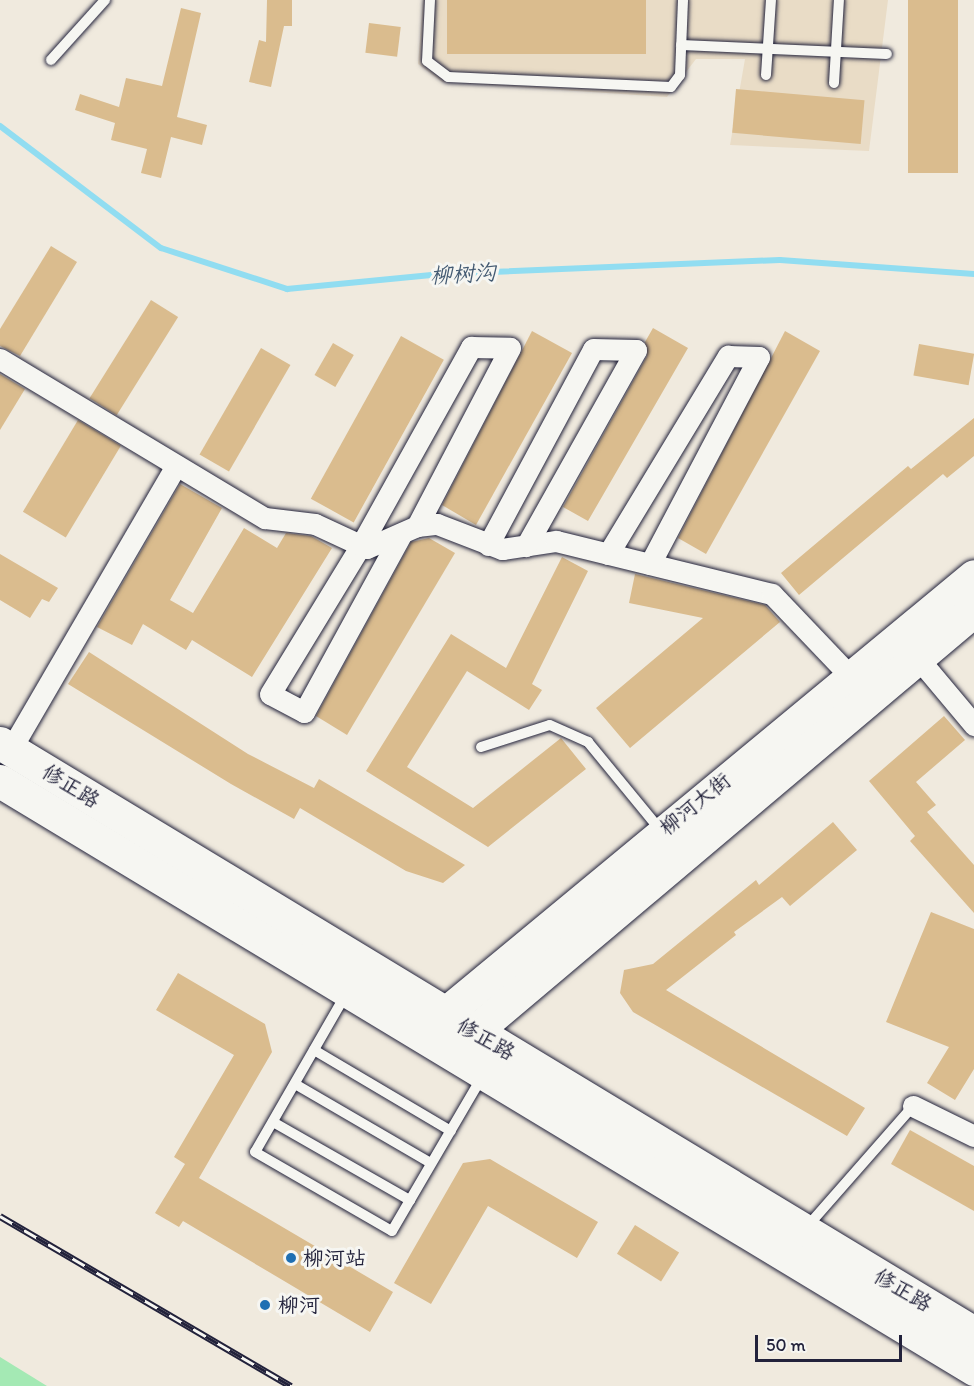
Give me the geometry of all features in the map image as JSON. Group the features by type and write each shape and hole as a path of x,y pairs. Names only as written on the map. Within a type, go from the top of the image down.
{"main road":[{"name":"柳河大街","path":"430,1024 974,576"},
{"name":"柳河大街","path":"448,1053 477,1032 974,610"},
{"name":"修正路","path":"5,746 430,1024 448,1053 974,1370"},
{"name":"修正路","path":"0,781 347,992 430,1024 477,1032 974,1333"}],"street":[{"path":"471,347 510,348 304,712 270,694 361,545 471,347"},
{"path":"488,545 592,349 636,350 526,546"},
{"path":"608,554 728,356 759,357 650,564"},
{"path":"0,360 265,518 315,524 367,548 409,529 437,524 502,549 556,541 772,594 851,677"},
{"path":"5,746 176,466"},
{"path":"917,657 974,725"},
{"path":"913,1106 974,1136"}],"lane":[{"path":"51,60 105,0"},
{"path":"430,0 427,61 448,76 671,87 680,75 683,0"},
{"path":"766,75 771,0"},
{"path":"834,83 839,0"},
{"path":"681,45 887,54"},
{"path":"481,747 550,725 588,742 662,832"},
{"path":"347,992 255,1152 392,1231 483,1075"},
{"path":"314,1050 451,1131"},
{"path":"295,1084 431,1163"},
{"path":"805,1230 913,1106"},
{"path":"273,1122 410,1200"}],"shaded area":[{"path":"423,0 888,0 869,151 730,145 745,59 696,59 667,97 442,82 418,64"}],"green space":[{"path":"0,1357 47,1386 0,1386"}],"building":[{"path":"267,0 292,0 292,26 284,26 271,87 249,82 259,40 266,42"},
{"path":"447,0 646,0 646,54 447,54"},
{"path":"908,0 958,0 958,173 908,173"},
{"path":"181,8 201,13 177,117 207,125 202,145 171,137 161,178 141,173 147,149 111,140 115,123 75,110 80,94 119,107 126,78 162,86"},
{"path":"369,23 401,27 397,57 365,53"},
{"path":"736,89 865,100 861,144 732,133"},
{"path":"51,246 77,262 20,356 0,346 0,329"},
{"path":"151,300 178,317 117,415 90,398"},
{"path":"653,328 688,348 588,521 563,507 647,356 645,342"},
{"path":"532,331 572,353 476,525 442,505"},
{"path":"785,331 820,351 706,554 678,538"},
{"path":"401,336 444,360 354,522 311,499"},
{"path":"333,343 354,355 335,387 314,375"},
{"path":"919,344 974,354 969,385 913,376"},
{"path":"261,348 290,365 229,472 200,455"},
{"path":"0,374 25,389 0,430"},
{"path":"974,418 974,456 947,478 943,474 799,595 781,573 908,466 911,469"},
{"path":"78,420 121,446 66,537 23,512"},
{"path":"180,484 222,508 170,600 193,613 244,528 277,548 286,533 311,536 332,548 252,677 192,640 186,650 143,624 132,645 97,627"},
{"path":"429,538 455,553 347,735 316,716 411,542"},
{"path":"0,554 58,588 49,602 42,599 30,618 0,600"},
{"path":"562,557 588,571 532,684 542,690 529,710 467,671 407,767 473,808 561,738 586,769 488,847 366,771 451,634 506,668"},
{"path":"635,574 765,605 780,622 630,748 596,708 703,618 629,603"},
{"path":"89,652 248,754 314,788 319,779 465,865 443,883 406,871 300,808 294,819 231,784 68,684"},
{"path":"944,716 965,740 916,782 936,805 927,812 974,865 974,913 910,841 915,836 869,781"},
{"path":"833,822 857,850 790,906 782,897 734,932 736,935 666,990 865,1108 847,1136 633,1012 620,993 624,970 653,964 756,880 759,885"},
{"path":"931,912 974,929 974,1069 955,1100 927,1083 949,1047 886,1022"},
{"path":"178,973 265,1024 272,1052 199,1178 393,1292 370,1332 183,1221 179,1227 155,1213 185,1164 174,1157 234,1055 156,1010"},
{"path":"910,1130 974,1166 974,1211 891,1164"},
{"path":"490,1159 598,1222 577,1258 488,1206 431,1304 394,1283 463,1163"},
{"path":"635,1225 679,1253 661,1281 617,1254"}],"waterway":[{"name":"柳树沟","path":"0,126 161,248 287,289 444,274 780,260 974,274"}],"railway":[{"path":"0,1216 291,1386"}],"place":[{"name":"柳河站","path":"291,1258"},
{"name":"柳河","path":"265,1305"}]}
